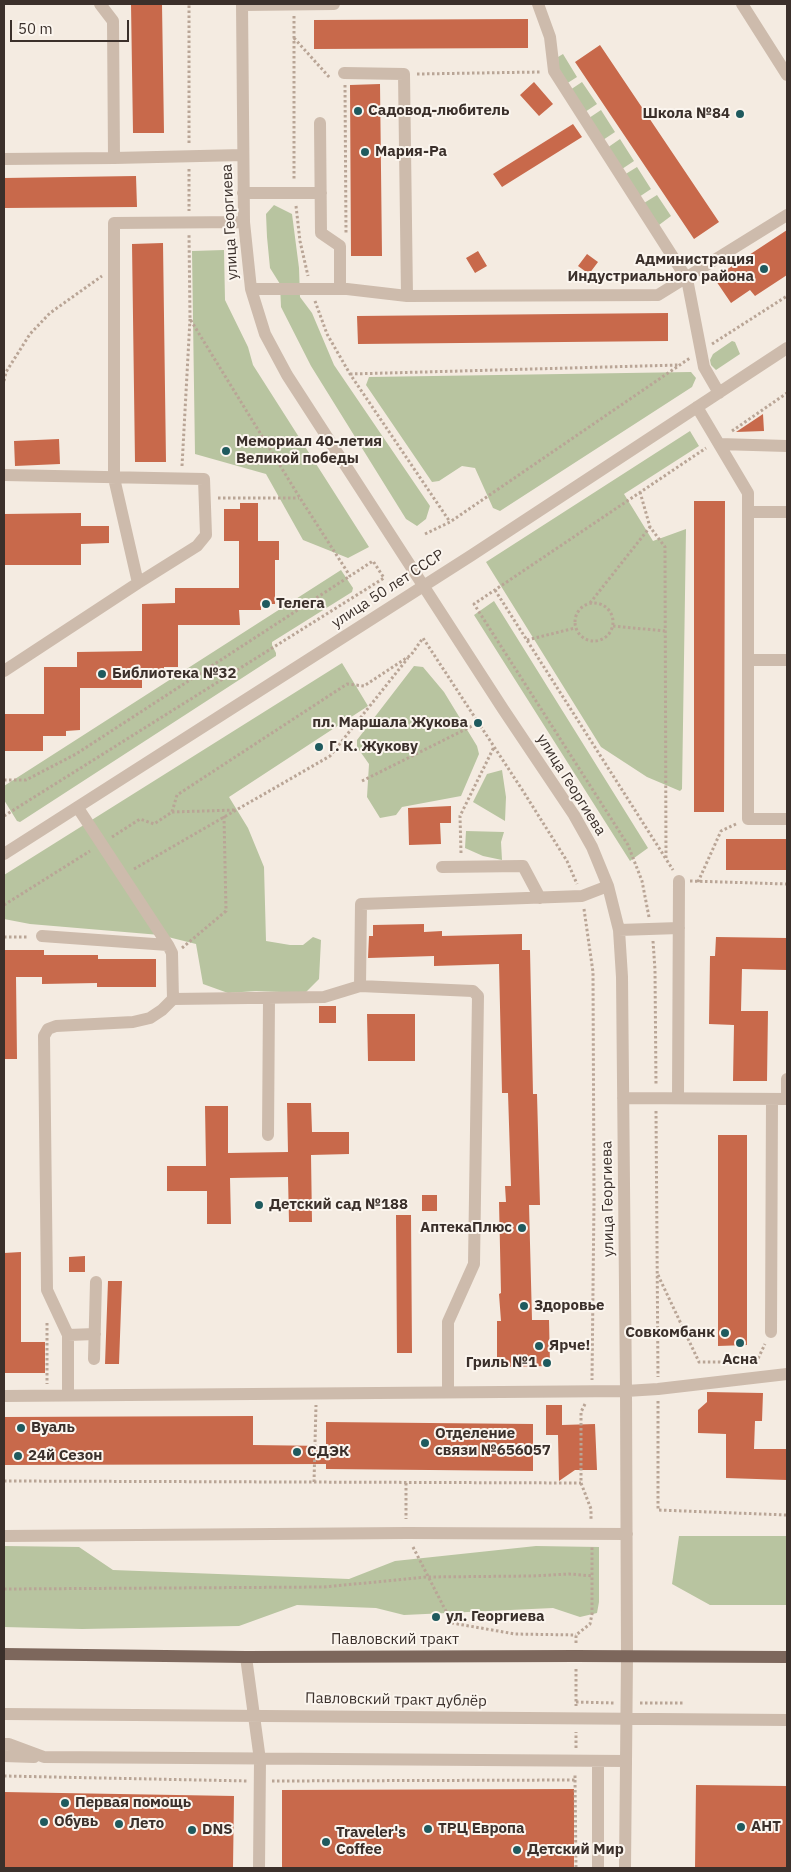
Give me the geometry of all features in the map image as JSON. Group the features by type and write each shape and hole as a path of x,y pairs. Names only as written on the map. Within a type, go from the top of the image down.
{"main road":[{"name":"Павловский тракт","path":"4,1654 246,1657 787,1657"}],"street":[{"path":"100,4 113,20 114,158"},
{"path":"242,4 334,4"},
{"name":"улица Георгиева","path":"242,4 244,222 251,289 265,334 287,375 502,709 574,815 592,847 608,886 618,930 622,977 624,1098 628,1656 625,1868"},
{"path":"538,4 550,37 554,71 687,279 704,368 719,393"},
{"path":"742,4 787,75"},
{"path":"344,73 404,74 407,296"},
{"path":"320,123 321,233 340,246 340,289"},
{"path":"4,159 243,155"},
{"path":"243,193 320,194"},
{"path":"251,289 340,289 407,296 658,295 687,279 787,215"},
{"path":"138,583 114,478 114,223 244,222"},
{"name":"улица 50 лет СССР","path":"4,854 423,586 787,348"},
{"path":"697,407 748,493 748,819 787,819"},
{"path":"718,442 787,446"},
{"path":"4,475 204,478 206,535 197,546 4,671"},
{"path":"749,512 787,512"},
{"path":"748,660 787,660"},
{"path":"78,808 170,951 173,999"},
{"path":"442,867 524,866 540,898"},
{"path":"678,1097 679,881"},
{"path":"360,986 361,904 582,896 608,886"},
{"path":"618,930 679,928"},
{"path":"42,936 170,951"},
{"path":"68,1394 68,1335 47,1290 44,1036 48,1029 56,1026 132,1022 150,1018 173,999 324,997 360,986 473,991 478,996 474,1264 448,1322 448,1392"},
{"path":"268,1135 269,998"},
{"path":"624,1098 787,1099 787,1079"},
{"path":"771,1332 772,1099"},
{"path":"94,1359 96,1282"},
{"path":"68,1335 95,1334"},
{"path":"4,1396 47,1394 626,1391 787,1374"},
{"path":"4,1536 407,1533 627,1534"},
{"path":"246,1657 260,1760 259,1868"},
{"name":"Павловский тракт дублёр","path":"4,1714 787,1720"},
{"path":"4,1744 9,1744 44,1757"},
{"path":"4,1756 260,1760 626,1762"},
{"path":"598,1762 598,1868"}],"path":[{"path":"181,478 190,319 189,4"},
{"path":"294,37 332,80"},
{"path":"404,74 554,71"},
{"path":"344,73 346,240"},
{"path":"339,87 345,94"},
{"path":"4,381 6,372 30,334 50,313 113,268"},
{"path":"425,534 450,522 679,365 787,296"},
{"path":"190,319 350,576"},
{"path":"350,374 679,365"},
{"path":"474,604 718,442 787,393"},
{"path":"640,492 650,527 665,547 666,859"},
{"path":"205,498 300,498"},
{"path":"589,603 596,603 607,608 611,613 613,626 607,637 595,642 583,638 575,628 574,621 579,610 589,603 650,527"},
{"path":"4,780 26,780 76,754 374,561 384,578 4,816"},
{"path":"495,590 679,881 787,884"},
{"path":"613,626 665,631"},
{"path":"527,640 575,628"},
{"path":"122,875 330,756 423,638 566,861 582,896 593,972 594,1200 592,1391 581,1412 581,1482 590,1509 592,1534 593,1576 590,1624 576,1635 515,1634 452,1623 427,1577 407,1533 406,1483"},
{"path":"172,812 177,794 347,684 364,686 411,655"},
{"path":"362,782 478,723"},
{"path":"461,867 460,816 494,747"},
{"path":"4,905 140,819 154,824 172,812 236,810"},
{"path":"170,951 226,911 224,816"},
{"path":"698,882 722,831 748,819"},
{"path":"4,938 42,936"},
{"path":"657,1273 699,1362 757,1362"},
{"path":"47,1318 47,1394"},
{"path":"750,1379 771,1332"},
{"path":"314,1482 316,1393"},
{"path":"4,1481 581,1482"},
{"path":"658,1510 787,1515"},
{"path":"4,1589 324,1587 427,1577 523,1577 568,1574 593,1576"},
{"path":"576,1635 576,1868"},
{"path":"4,1776 260,1781 576,1780"}],"green space":[{"path":"563,54 577,77 566,84 559,73 558,57"},
{"path":"582,82 597,104 585,112 570,90"},
{"path":"601,110 615,132 603,140 589,118"},
{"path":"620,139 634,161 622,169 607,148"},
{"path":"637,167 651,189 639,197 624,175"},
{"path":"657,195 671,216 659,225 644,203"},
{"path":"274,205 292,214 299,268 300,297 312,313 334,365 430,506 426,519 417,526 406,519 311,366 281,307 280,284 270,268 267,237 266,214"},
{"path":"224,250 225,300 248,347 253,365 369,547 348,558 303,540 266,474 195,454 192,251"},
{"path":"732,341 735,342 740,354 716,370 711,365 710,360 713,354"},
{"path":"691,372 696,378 692,387 500,511 493,508 475,468 462,466 439,481 432,482 366,385 369,377"},
{"path":"690,431 699,446 624,494 653,541 686,529 682,789 680,791 647,777 601,747 486,562"},
{"path":"341,570 353,588 352,592 272,642 276,656 20,822 17,821 4,800 4,786"},
{"path":"494,601 648,848 630,861 474,615"},
{"path":"342,663 368,706 229,797 248,828 264,867 266,941 303,945 313,937 321,940 319,979 305,993 256,991 228,993 203,984 196,944 160,935 30,924 4,919 4,875"},
{"path":"414,666 423,667 444,692 477,746 479,754 461,796 402,807 396,815 380,818 367,797 369,764 357,747 357,740"},
{"path":"502,770 506,797 505,821 473,802 487,774"},
{"path":"466,831 504,832 501,842 502,860 483,856 465,848"},
{"path":"679,1536 787,1536 787,1605 710,1605 672,1584"},
{"path":"4,1546 79,1547 113,1570 349,1579 395,1561 536,1546 599,1547 599,1602 597,1613 580,1617 553,1608 404,1615 376,1608 297,1605 239,1626 82,1629 4,1627"}],"building":[{"path":"131,4 162,4 164,133 133,133"},
{"path":"528,19 528,48 314,49 314,20"},
{"path":"600,45 719,222 694,239 575,62"},
{"path":"534,82 553,104 539,116 520,95"},
{"path":"380,84 382,256 351,256 350,85"},
{"path":"573,124 582,137 502,187 493,174"},
{"path":"136,176 137,207 4,208 4,178"},
{"path":"787,230 787,275 755,296 750,290 731,303 714,278"},
{"path":"163,243 166,462 135,462 132,244"},
{"path":"478,251 487,266 475,273 466,258"},
{"path":"587,254 598,262 589,274 578,266"},
{"path":"668,313 668,341 358,344 357,316"},
{"path":"763,414 764,431 736,432"},
{"path":"59,439 60,464 15,466 14,441"},
{"path":"694,501 725,501 724,812 694,812"},
{"path":"240,503 258,503 258,541 279,541 279,560 275,560 275,604 261,604 261,610 239,610 240,625 178,625 178,667 164,667 164,673 142,673 142,688 80,688 80,730 66,731 66,736 43,736 43,751 4,751 4,714 44,714 44,667 77,667 77,652 142,651 142,604 175,603 175,588 239,588 239,541 224,541 224,509 240,509"},
{"path":"81,513 81,526 109,526 109,543 81,544 81,565 4,565 4,514"},
{"path":"451,806 451,823 440,823 441,844 409,845 408,808"},
{"path":"726,839 787,839 787,870 726,870"},
{"path":"424,924 424,932 442,931 442,936 522,934 522,950 530,950 533,1094 537,1094 540,1205 529,1205 532,1320 549,1320 550,1366 497,1367 497,1321 501,1321 499,1294 501,1293 499,1202 506,1202 505,1186 511,1186 508,1093 502,1093 499,964 434,966 434,956 368,958 369,936 373,936 373,925"},
{"path":"716,937 787,938 787,970 742,969 741,1011 768,1011 767,1081 733,1081 734,1025 709,1024 710,956 715,956"},
{"path":"4,950 44,950 44,955 98,955 98,959 156,959 156,987 97,987 97,983 42,984 42,977 16,977 17,1059 4,1059"},
{"path":"319,1006 336,1006 336,1023 319,1023"},
{"path":"367,1014 415,1014 415,1061 368,1061"},
{"path":"287,1103 311,1103 312,1132 349,1132 349,1154 311,1155 312,1222 289,1222 288,1177 230,1178 231,1224 207,1224 207,1191 167,1191 167,1166 206,1166 205,1106 228,1106 228,1153 288,1152"},
{"path":"718,1135 747,1135 747,1345 718,1346"},
{"path":"422,1195 437,1195 437,1211 422,1211"},
{"path":"396,1215 411,1215 412,1353 397,1353"},
{"path":"21,1252 21,1342 45,1342 45,1373 4,1373 4,1253"},
{"path":"85,1256 85,1272 69,1272 69,1257"},
{"path":"108,1281 122,1281 119,1364 105,1364"},
{"path":"707,1392 763,1393 762,1421 755,1421 754,1449 787,1449 787,1480 726,1478 726,1434 698,1433 698,1410 707,1402"},
{"path":"546,1405 562,1405 562,1425 595,1424 597,1470 575,1470 559,1481 558,1435 546,1435"},
{"path":"253,1416 253,1445 326,1446 326,1422 533,1424 533,1471 326,1469 326,1464 4,1465 4,1417"},
{"name":"АНТ","path":"696,1785 787,1786 787,1868 695,1868"},
{"name":"ТРЦ Европа","path":"574,1789 574,1868 282,1868 282,1790"},
{"name":"Лето","path":"4,1792 234,1796 233,1868 4,1868"}],"place":[{"name":"Садовод-любитель","path":"358,111"},
{"name":"Школа №84","path":"740,114"},
{"name":"Мария-Ра","path":"365,152"},
{"name":"Администрация Индустриального района","path":"764,269"},
{"name":"Мемориал 40-летия Великой победы","path":"226,451"},
{"name":"Телега","path":"266,604"},
{"name":"Библиотека №32","path":"102,674"},
{"name":"пл. Маршала Жукова","path":"478,723"},
{"name":"Г. К. Жукову","path":"319,747"},
{"name":"Детский сад №188","path":"259,1205"},
{"name":"АптекаПлюс","path":"522,1228"},
{"name":"Здоровье","path":"524,1306"},
{"name":"Совкомбанк","path":"725,1333"},
{"name":"Асна","path":"740,1343"},
{"name":"Ярче!","path":"539,1346"},
{"name":"Гриль №1","path":"547,1363"},
{"name":"Вуаль","path":"21,1428"},
{"name":"Отделение связи №656057","path":"425,1443"},
{"name":"СДЭК","path":"297,1452"},
{"name":"24й Сезон","path":"18,1456"},
{"name":"ул. Георгиева","path":"436,1617"},
{"name":"Первая помощь","path":"65,1803"},
{"name":"Обувь","path":"44,1822"},
{"name":"Лето","path":"119,1824"},
{"name":"АНТ","path":"741,1827"},
{"name":"ТРЦ Европа","path":"428,1829"},
{"name":"DNS","path":"192,1830"},
{"name":"Traveler's Coffee","path":"326,1842"},
{"name":"Детский Мир","path":"517,1850"}]}
